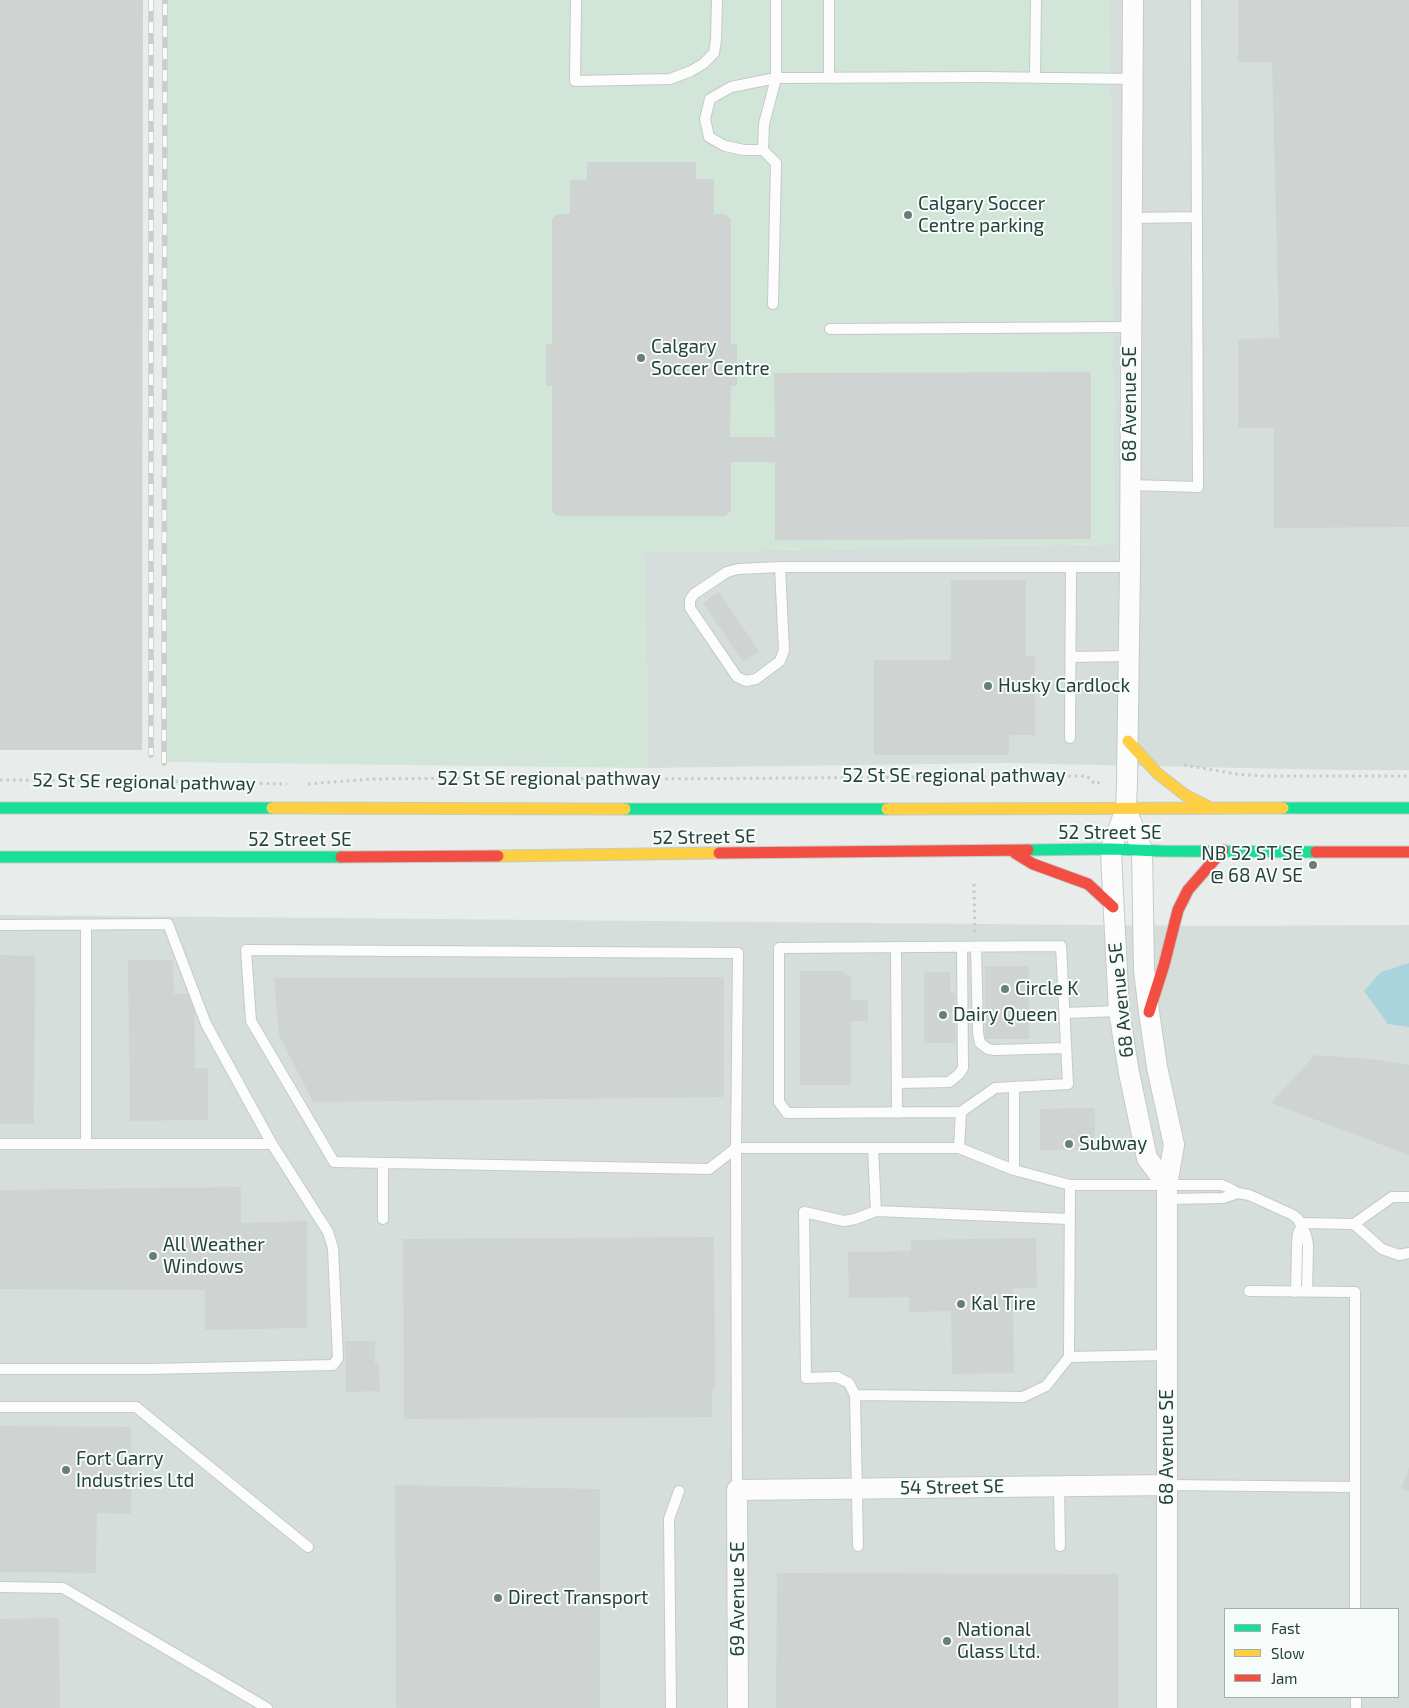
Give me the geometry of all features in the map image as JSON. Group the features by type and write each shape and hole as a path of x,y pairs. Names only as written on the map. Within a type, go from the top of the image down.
{"main road":[{"path":"1128,741 1157,773 1184,795 1211,808"},
{"name":"52 Street SE","path":"0,808 1409,808"},
{"name":"52 Street SE","path":"0,857 404,857 1111,849 1409,852"},
{"path":"1148,1012 1164,965 1178,910 1188,890 1223,850"},
{"path":"1012,851 1033,864 1088,884 1113,908"}],"street":[{"name":"68 Avenue SE","path":"1133,0 1128,741 1126,809 1111,849 1119,1011 1129,1073 1147,1158 1167,1192"},
{"name":"68 Avenue SE","path":"1126,809 1142,850 1144,970 1148,1012 1157,1067 1174,1145 1167,1192 1168,1708"},
{"name":"54 Street SE","path":"738,1490 1167,1484"},
{"name":"69 Avenue SE","path":"738,1490 738,1708"}],"lane":[{"path":"576,0 575,81 670,78 703,64 714,53 717,0"},
{"path":"773,304 776,163 764,150 764,124 776,78 776,0"},
{"path":"829,0 829,78"},
{"path":"1035,77 1036,0"},
{"path":"1130,485 1198,487 1196,0"},
{"path":"764,150 744,150 725,146 709,137 705,119 710,99 730,87 776,78 1035,77 1132,79"},
{"path":"1132,218 1197,217"},
{"path":"830,329 1131,327"},
{"path":"780,567 784,650 780,661 756,679 746,681 737,677 690,608 690,600 694,594 727,572 738,569 780,567 1130,567"},
{"path":"1070,738 1071,567"},
{"path":"1070,657 1129,656"},
{"path":"0,925 168,924 206,1024 272,1144 328,1232 333,1248 338,1358 333,1365 149,1369 0,1369"},
{"path":"86,925 86,1144"},
{"path":"1061,946 1068,1084 995,1088 961,1112 787,1113 779,1102 779,948 976,947 1061,946"},
{"path":"896,947 897,1113"},
{"path":"897,1083 950,1082 955,1079 963,1068 962,947"},
{"path":"976,947 978,1033 980,1044 994,1050 1066,1048"},
{"path":"738,1490 736,1148 738,953 246,950 251,1020 334,1162 709,1169 736,1148 959,1148 1014,1170 1070,1185 1167,1192 1222,1186 1238,1194 1250,1195 1293,1215 1301,1224 1308,1245 1301,1292"},
{"path":"1065,1013 1119,1011"},
{"path":"1014,1087 1014,1170"},
{"path":"959,1148 961,1112"},
{"path":"0,1144 272,1144"},
{"path":"873,1148 876,1211"},
{"path":"383,1163 383,1219"},
{"path":"856,1395 1023,1397 1046,1386 1069,1358 1070,1185"},
{"path":"1301,1224 1354,1224 1392,1197 1409,1197"},
{"path":"858,1546 856,1395 849,1383 837,1377 806,1378 804,1212 844,1221 855,1220 876,1211 1070,1219"},
{"path":"1354,1224 1382,1249 1399,1255 1409,1253"},
{"path":"1250,1291 1355,1292 1356,1608"},
{"path":"1069,1358 1167,1355"},
{"path":"0,1407 136,1407 308,1547"},
{"path":"1167,1484 1355,1488"},
{"path":"1059,1486 1060,1546"},
{"path":"671,1708 669,1519 679,1491"},
{"path":"0,1587 63,1588 267,1708"}],"path":[{"path":"1175,764 1236,774 1263,776 1409,776"},
{"name":"52 St SE regional pathway","path":"300,785 381,779 1087,776 1095,784 1102,781"},
{"name":"52 St SE regional pathway","path":"0,780 290,784"},
{"path":"974,884 976,947"}],"shaded area":[{"path":"1109,0 1409,0 1409,770 1004,763 648,768 644,552 1115,544"},
{"path":"0,915 1204,926 1409,925 1409,1708 0,1708"}],"green space":[{"path":"162,0 1109,0 1115,544 644,552 648,768 164,762"}],"water":[{"path":"1409,963 1409,1027 1388,1024 1364,991 1381,972"}],"building":[{"path":"0,0 143,0 142,750 0,750"},
{"path":"1238,0 1409,0 1409,527 1274,528 1274,428 1238,428 1238,339 1279,338 1272,62 1238,62"},
{"name":"Calgary Soccer Centre","path":"587,162 696,162 696,179 714,179 714,214 725,214 731,219 731,344 737,344 737,386 731,386 730,437 775,437 774,373 1091,372 1091,539 775,540 775,462 731,462 731,511 725,516 558,516 554,514 552,510 552,386 546,386 546,344 552,344 552,219 557,214 570,214 570,180 587,180"},
{"path":"951,580 1026,580 1026,656 1035,656 1035,735 1009,735 1009,755 874,755 874,660 951,660"},
{"path":"719,592 759,651 743,662 703,603"},
{"path":"0,955 35,956 34,1124 0,1124"},
{"path":"128,960 173,960 174,994 194,994 195,1068 208,1068 208,1120 130,1121"},
{"path":"985,966 1029,966 1029,1039 985,1039"},
{"path":"800,971 842,971 851,978 851,1000 868,1000 868,1021 851,1021 851,1085 800,1085"},
{"path":"924,972 950,972 950,993 955,993 956,1043 924,1043"},
{"path":"724,977 724,1097 313,1102 279,1035 274,978"},
{"path":"1315,1055 1370,1059 1409,1065 1409,1155 1271,1103"},
{"path":"1095,1108 1095,1150 1040,1150 1040,1109"},
{"name":"All Weather Windows","path":"241,1187 241,1223 307,1221 307,1328 205,1330 205,1290 0,1289 0,1190"},
{"path":"714,1237 715,1388 712,1388 712,1417 404,1419 403,1239"},
{"name":"Kal Tire","path":"1036,1238 1037,1288 1013,1288 1014,1373 952,1374 951,1311 909,1312 909,1297 849,1298 848,1252 911,1251 911,1240"},
{"path":"345,1341 375,1341 375,1364 379,1364 380,1391 346,1392"},
{"name":"Fort Garry Industries Ltd","path":"0,1426 131,1427 131,1514 97,1513 96,1573 0,1572"},
{"path":"1409,1467 1409,1491 1401,1488"},
{"name":"Direct Transport","path":"395,1485 600,1489 600,1708 396,1708"},
{"name":"National Glass Ltd.","path":"777,1573 1118,1574 1118,1708 776,1708"},
{"path":"59,1618 60,1708 0,1708 0,1619"}],"railway":[{"path":"151,0 151,755"},
{"path":"164,763 165,0"}],"traffic: fast":[{"path":"0,808 272,808"},
{"path":"1283,808 1409,808"},
{"path":"625,809 887,809"},
{"path":"1028,850 1111,849 1316,852"},
{"path":"0,857 341,857"}],"traffic: slow":[{"path":"1128,741 1157,773 1185,795 1209,807"},
{"path":"272,808 625,809"},
{"path":"887,809 1283,808"},
{"path":"498,856 719,853"}],"traffic: jam":[{"path":"719,853 1028,850"},
{"path":"1149,1012 1164,965 1178,910 1188,890 1223,850"},
{"path":"1316,852 1409,852"},
{"path":"1015,853 1033,864 1088,884 1113,907"},
{"path":"341,857 498,856"}],"place":[{"name":"Calgary Soccer Centre parking","path":"908,215"},
{"name":"Calgary Soccer Centre","path":"641,358"},
{"name":"Husky Cardlock","path":"988,686"},
{"name":"NB 52 ST SE @ 68 AV SE","path":"1313,865"},
{"name":"Circle K","path":"1005,989"},
{"name":"Dairy Queen","path":"943,1015"},
{"name":"Subway","path":"1069,1144"},
{"name":"All Weather Windows","path":"153,1256"},
{"name":"Kal Tire","path":"961,1304"},
{"name":"Fort Garry Industries Ltd","path":"66,1470"},
{"name":"Direct Transport","path":"498,1598"},
{"name":"National Glass Ltd.","path":"947,1641"}]}
